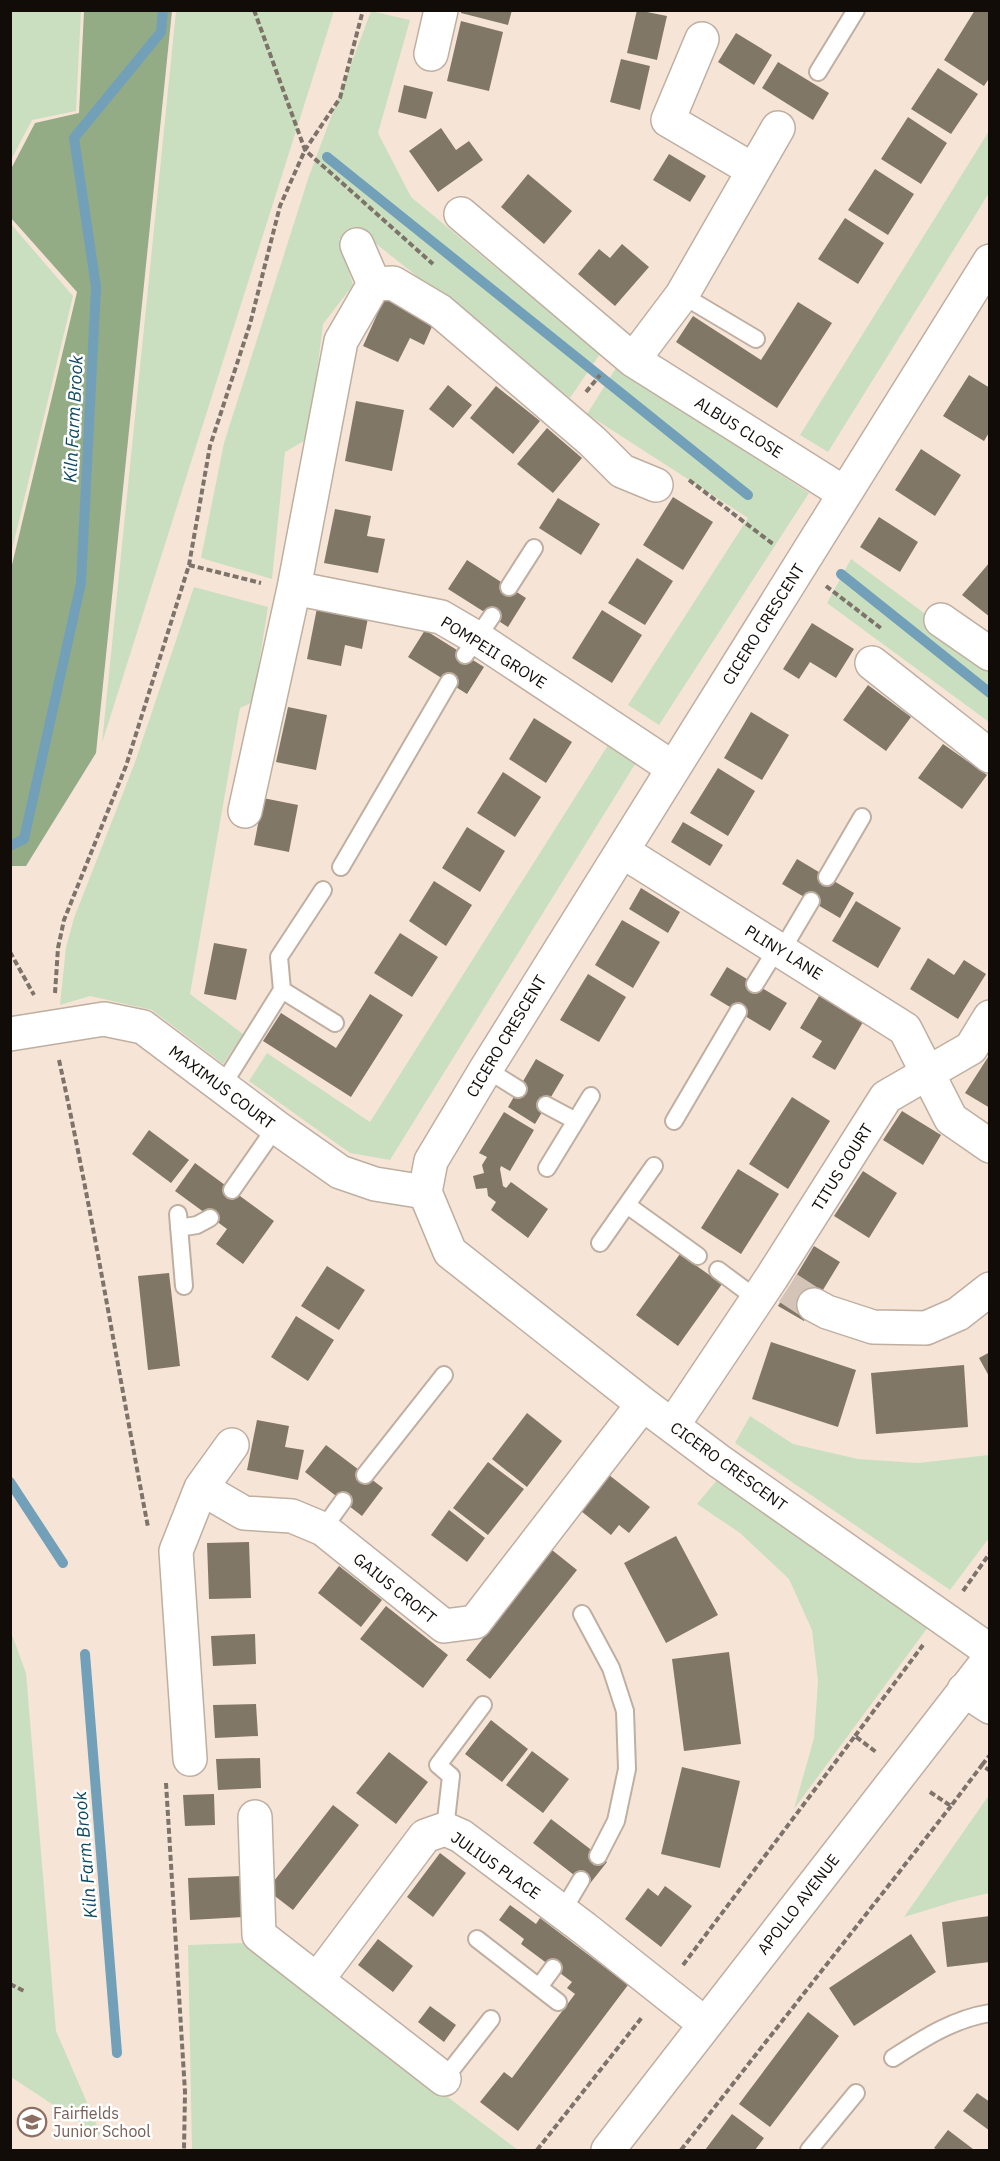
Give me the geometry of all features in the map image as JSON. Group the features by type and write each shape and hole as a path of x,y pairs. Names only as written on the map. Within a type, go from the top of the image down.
{"street":[{"path":"431,54 441,10"},
{"path":"702,39 668,120 753,170"},
{"path":"633,360 682,295 778,128"},
{"name":"ALBUS CLOSE","path":"461,214 633,360 844,493"},
{"path":"357,245 374,284"},
{"name":"CICERO CRESCENT","path":"990,261 486,1069 431,1161 426,1192 450,1252 719,1461 990,1651"},
{"path":"374,284 393,283 440,311 592,441 622,471 671,481"},
{"path":"245,811 293,589 341,341 374,284"},
{"name":"POMPEII GROVE","path":"293,589 441,616 478,637 673,768"},
{"path":"941,620 990,654"},
{"path":"872,663 990,756"},
{"name":"PLINY LANE","path":"622,851 905,1029 927,1072"},
{"name":"TITUS COURT","path":"673,1425 783,1292 886,1097 971,1048 990,1017"},
{"name":"MAXIMUS COURT","path":"10,1034 104,1019 143,1027 340,1172 375,1184 426,1192"},
{"path":"927,1072 951,1119 990,1146"},
{"path":"783,1292 827,1312 873,1327 926,1328 958,1314 990,1289"},
{"name":"GAIUS CROFT","path":"201,1488 244,1513 292,1516 323,1529 444,1626 475,1622 643,1404"},
{"path":"190,1759 176,1551 201,1488 232,1445"},
{"name":"APOLLO AVENUE","path":"608,2151 901,1772 977,1698 990,1659"},
{"path":"255,1816 259,1935 444,2079"},
{"name":"JULIUS PLACE","path":"317,1980 425,1836 446,1829 461,1836 572,1927 705,2024"}],"lane":[{"path":"818,72 856,10"},
{"path":"682,295 756,339"},
{"path":"509,587 534,548"},
{"path":"341,867 449,682"},
{"path":"826,877 862,818"},
{"path":"222,1086 282,990 279,957 323,890"},
{"path":"755,984 811,901"},
{"path":"282,990 335,1023"},
{"path":"674,1120 738,1012"},
{"path":"486,1069 518,1089"},
{"path":"547,1168 591,1096"},
{"path":"546,1105 576,1121"},
{"path":"232,1190 276,1127"},
{"path":"600,1243 654,1166"},
{"path":"627,1205 698,1256"},
{"path":"184,1286 178,1221 197,1225 210,1218"},
{"path":"718,1270 783,1292"},
{"path":"365,1474 444,1375"},
{"path":"323,1529 343,1501"},
{"path":"582,1614 611,1668 624,1711 627,1769 616,1821 598,1856"},
{"path":"446,1829 451,1776 438,1765 483,1705"},
{"path":"572,1927 581,1880"},
{"path":"477,1939 558,2002"},
{"path":"539,1987 553,1968"},
{"path":"893,2058 948,2026 968,2017 990,2013"},
{"path":"444,2079 491,2019"},
{"path":"809,2151 856,2093"}],"path":[{"path":"254,10 305,150 439,270"},
{"path":"149,1532 83,1168 52,1027 58,948 64,920 126,766 189,565 210,446 250,324 280,206 305,150 340,98 363,10"},
{"path":"671,481 800,565 885,632"},
{"path":"189,565 293,589"},
{"path":"10,952 52,1027"},
{"path":"537,2151 663,1992 855,1736 901,1772 951,1806"},
{"path":"681,2151 990,1755"},
{"path":"982,1765 990,1771"},
{"path":"166,1782 185,2092 184,2151"},
{"path":"10,1984 26,1992"}],"green space":[{"path":"11,10 81,11 76,111 32,120 11,160"},
{"path":"84,11 172,11 96,753 26,866 11,866 11,569 77,292 11,218 11,169 35,123 79,113"},
{"path":"176,11 334,11 102,743"},
{"path":"371,11 410,20 378,133 411,197 600,354 570,398 360,231 339,239 353,285 323,324 309,438 285,452 272,579 201,558 224,443 309,176"},
{"path":"989,131 989,193 828,452 800,435"},
{"path":"11,224 73,296 11,554"},
{"path":"616,368 809,493 659,725 628,705 748,518 587,414"},
{"path":"851,559 989,661 989,722 827,603"},
{"path":"194,587 268,607 253,702 240,708 190,994 243,1034 223,1064 152,1010 90,996 60,1005 66,947 74,918 134,765"},
{"path":"610,742 637,761 390,1160 350,1153 249,1081 267,1053 370,1122"},
{"path":"750,1416 793,1444 858,1459 918,1463 989,1455 989,1538 950,1590 735,1443"},
{"path":"722,1474 931,1623 794,1809 814,1738 818,1681 812,1630 789,1579 740,1533 697,1504"},
{"path":"11,1632 26,1673 56,2031 102,2137 11,2077"},
{"path":"989,1795 989,1893 904,1917"},
{"path":"244,1943 518,2150 192,2150 188,1945"}],"building":[{"path":"461,10 512,10 508,25 461,13"},
{"path":"637,10 667,16 657,60 627,53"},
{"path":"975,10 990,10 990,77 984,86 944,60"},
{"path":"461,21 503,32 489,91 447,81"},
{"path":"736,33 772,55 754,85 718,62"},
{"path":"621,59 650,66 640,110 610,102"},
{"path":"778,62 829,93 813,120 762,88"},
{"path":"938,68 978,94 951,134 911,109"},
{"path":"404,85 433,92 426,119 398,112"},
{"path":"908,117 947,143 921,184 881,159"},
{"path":"441,128 456,150 469,141 483,160 438,192 409,151"},
{"path":"669,154 706,176 690,202 653,180"},
{"path":"875,169 914,194 888,235 848,210"},
{"path":"528,174 572,211 544,244 501,207"},
{"path":"845,218 884,243 858,284 818,259"},
{"path":"622,244 649,267 615,306 578,274 599,249 610,258"},
{"path":"384,299 434,322 424,345 410,338 398,362 363,346"},
{"path":"798,302 832,323 777,408 676,342 693,316 761,360"},
{"path":"969,375 990,388 990,431 984,441 943,416"},
{"path":"448,385 472,405 453,428 429,409"},
{"path":"496,386 540,421 513,454 470,418"},
{"path":"356,401 404,410 392,471 345,461"},
{"path":"547,428 582,458 553,493 517,464"},
{"path":"921,449 961,475 935,516 895,490"},
{"path":"673,497 713,522 683,570 643,545"},
{"path":"558,498 600,524 581,555 539,528"},
{"path":"335,509 371,516 367,536 385,539 378,573 324,563"},
{"path":"879,517 918,542 900,572 860,547"},
{"path":"637,558 673,581 645,625 608,603"},
{"path":"467,560 526,598 508,627 448,589"},
{"path":"990,562 990,617 962,595"},
{"path":"317,608 368,618 362,649 345,645 341,666 307,659"},
{"path":"602,610 642,635 612,683 572,658"},
{"path":"812,623 854,649 836,678 810,662 799,679 783,669"},
{"path":"425,630 484,667 467,694 408,657"},
{"path":"868,685 911,717 886,751 843,720"},
{"path":"288,707 327,715 316,770 276,762"},
{"path":"751,712 789,735 762,780 724,758"},
{"path":"534,718 572,742 546,783 509,759"},
{"path":"943,744 987,775 962,809 918,778"},
{"path":"718,768 755,791 728,836 690,813"},
{"path":"503,772 541,797 515,837 477,813"},
{"path":"263,798 298,805 289,852 254,845"},
{"path":"683,822 723,845 710,866 671,842"},
{"path":"467,827 505,851 480,892 442,868"},
{"path":"797,859 854,893 840,918 782,884"},
{"path":"434,881 472,905 446,946 409,921"},
{"path":"641,888 680,912 668,933 629,909"},
{"path":"856,901 901,928 878,968 832,941"},
{"path":"622,920 660,942 633,988 595,965"},
{"path":"400,933 438,957 412,997 374,973"},
{"path":"214,943 247,949 236,1000 204,994"},
{"path":"928,958 954,975 964,960 986,974 958,1019 910,989"},
{"path":"727,967 787,1003 770,1031 710,995"},
{"path":"588,974 626,997 599,1042 560,1020"},
{"path":"370,994 403,1015 351,1097 263,1041 281,1013 336,1048"},
{"path":"819,996 863,1022 835,1070 812,1057 822,1041 800,1028"},
{"path":"990,1054 990,1108 965,1093"},
{"path":"536,1059 564,1075 535,1124 508,1107"},
{"path":"792,1097 830,1121 788,1189 749,1164"},
{"path":"902,1111 941,1135 923,1165 883,1140"},
{"path":"504,1112 534,1130 510,1171 501,1166 500,1169 503,1186 506,1188 511,1182 548,1209 528,1238 491,1210 496,1202 488,1196 487,1188 476,1189 473,1176 484,1173 482,1165 487,1157 479,1153"},
{"path":"149,1130 189,1160 171,1183 132,1154"},
{"path":"195,1163 274,1221 243,1264 216,1244 227,1229 175,1191"},
{"path":"738,1169 779,1194 741,1254 701,1228"},
{"path":"863,1171 897,1193 869,1238 834,1216"},
{"path":"814,1246 840,1262 804,1321 778,1306"},
{"path":"680,1254 722,1284 678,1346 636,1315"},
{"path":"327,1266 365,1290 339,1330 301,1306"},
{"path":"169,1273 180,1366 148,1370 138,1276"},
{"path":"296,1316 334,1340 308,1381 271,1357"},
{"path":"771,1342 856,1370 838,1427 752,1399"},
{"path":"990,1352 990,1378 979,1358"},
{"path":"964,1365 968,1427 876,1434 871,1373"},
{"path":"527,1413 562,1441 527,1487 492,1459"},
{"path":"257,1420 289,1426 285,1447 304,1450 298,1480 247,1470"},
{"path":"326,1445 383,1488 362,1516 305,1472"},
{"path":"488,1462 524,1489 488,1535 453,1508"},
{"path":"609,1475 650,1507 629,1533 619,1525 611,1535 581,1511"},
{"path":"449,1510 485,1538 467,1562 431,1535"},
{"path":"676,1536 718,1615 666,1643 624,1563"},
{"path":"249,1542 251,1598 209,1599 207,1543"},
{"path":"552,1550 577,1570 490,1679 466,1660"},
{"path":"339,1566 382,1600 361,1627 318,1593"},
{"path":"386,1606 448,1655 423,1688 360,1639"},
{"path":"255,1634 256,1664 213,1666 211,1636"},
{"path":"729,1652 741,1744 684,1751 672,1659"},
{"path":"256,1704 258,1736 215,1738 213,1705"},
{"path":"491,1720 528,1749 502,1782 465,1754"},
{"path":"532,1751 569,1779 543,1813 506,1785"},
{"path":"389,1752 428,1782 396,1824 356,1793"},
{"path":"260,1758 261,1788 218,1790 216,1759"},
{"path":"682,1767 740,1781 720,1868 661,1854"},
{"path":"214,1794 215,1825 185,1826 183,1795"},
{"path":"333,1805 359,1825 293,1910 267,1890"},
{"path":"551,1819 607,1862 588,1886 533,1843"},
{"path":"440,1853 466,1873 433,1917 407,1897"},
{"path":"242,1876 244,1917 190,1920 188,1878"},
{"path":"665,1886 692,1906 661,1947 625,1919 648,1888 658,1896"},
{"path":"510,1905 536,1924 540,1918 628,1985 518,2131 480,2102 504,2072 512,2078 575,1994 567,1988 572,1982 521,1944 524,1939 499,1920"},
{"path":"990,1916 990,1962 947,1967 942,1922"},
{"path":"911,1934 936,1972 854,2026 829,1988"},
{"path":"378,1939 413,1966 393,1992 358,1965"},
{"path":"430,2006 456,2025 444,2042 418,2022"},
{"path":"808,2012 839,2036 770,2127 739,2104"},
{"path":"977,2093 990,2102 990,2131 963,2111"},
{"path":"732,2114 764,2138 755,2150 705,2150"},
{"path":"948,2130 973,2149 937,2150 934,2148"}],"waterway":[{"name":"Kiln Farm Brook","path":"10,846 24,839 81,583 96,287 74,138 161,32 163,10"},
{"path":"327,157 748,495"},
{"path":"841,574 990,693"},
{"name":"Kiln Farm Brook","path":"10,1482 63,1563"},
{"name":"Kiln Farm Brook","path":"85,1654 117,2053"}],"tunnel":[{"path":"788,1288 814,1305"}],"place":[{"name":"Fairfields Junior School","path":"32,2122"}]}
